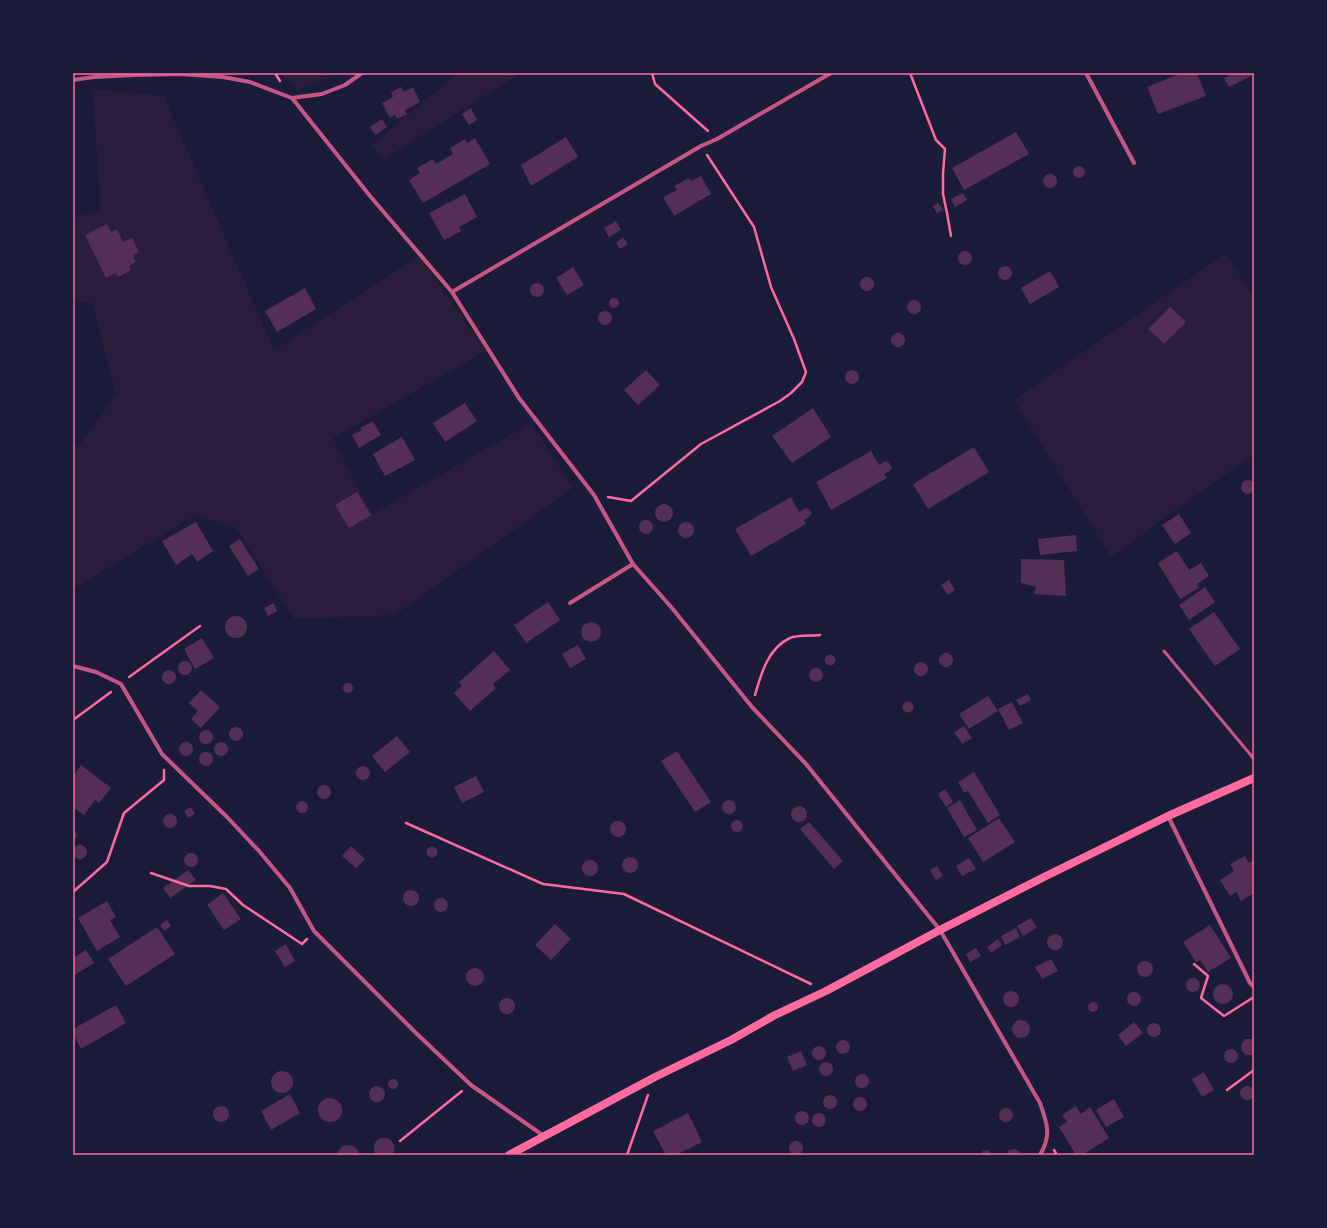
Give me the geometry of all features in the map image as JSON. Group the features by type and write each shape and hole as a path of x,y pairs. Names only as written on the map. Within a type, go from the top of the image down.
{"main road":[{"path":"509,1155 655,1077 731,1040 775,1015 826,991 940,930 1168,816 1254,778"}],"street":[{"path":"73,80 94,76 180,74 223,77 250,82 292,98 322,94 345,84 362,73"},
{"path":"452,292 701,146 717,139 831,73"},
{"path":"1086,73 1134,163"},
{"path":"292,98 370,196 452,292 520,398 594,495 633,564 672,608 752,707 806,764 940,930 1040,1102 1048,1127 1048,1139 1040,1155"},
{"path":"570,603 633,564"},
{"path":"73,666 96,672 121,684 162,754 227,817 259,851 290,888 314,931 417,1034 471,1085 544,1137"},
{"path":"1168,816 1250,983 1254,987"}],"lane":[{"path":"1164,651 1254,759"}],"path":[{"path":"652,73 654,84 717,139"},
{"path":"910,73 936,140 945,149 943,194 948,213 951,236"},
{"path":"594,495 631,500 701,444 780,401 791,393 802,382 806,372 794,339 771,287 754,227 701,146"},
{"path":"73,720 135,672 200,626"},
{"path":"752,707 759,680 772,652 790,638 820,635"},
{"path":"73,892 107,862 124,813 164,780 162,754"},
{"path":"406,823 543,884 624,894 826,991"},
{"path":"151,873 189,886 210,886 226,889 243,905 302,944 314,931"},
{"path":"1194,964 1208,976 1201,998 1224,1016 1254,997"},
{"path":"1227,1090 1254,1070"},
{"path":"627,1155 655,1077"},
{"path":"400,1141 471,1085"}],"shaded area":[{"path":"282,73 341,73 297,90"},
{"path":"458,73 521,73 383,160 372,145"},
{"path":"92,89 164,96 274,350 419,256 486,351 333,438 372,514 531,423 573,488 395,615 294,619 236,528 196,515 73,589 73,447 79,446 116,394 92,303 73,302 73,218 101,210"},
{"path":"1226,253 1254,298 1254,454 1111,557 1014,400"}],"building":[{"path":"1182,73 1197,73 1206,96 1158,114 1147,87"},
{"path":"1233,73 1250,73 1251,76 1229,87 1224,78"},
{"path":"401,87 404,92 413,87 420,102 405,110 407,114 397,119 395,115 390,118 382,103 393,97 391,92"},
{"path":"471,108 477,120 469,125 462,114"},
{"path":"382,119 387,127 375,135 370,127"},
{"path":"1016,132 1029,154 964,190 952,168"},
{"path":"566,137 578,157 531,186 521,165"},
{"path":"475,138 490,164 423,203 409,180 420,173 417,168 433,159 436,164 453,154 450,148 465,139 467,143"},
{"path":"1079,166 1083,168 1085,172 1083,176 1079,178 1075,176 1073,172 1075,168"},
{"path":"1047,174 1053,174 1057,178 1057,184 1053,188 1047,188 1043,184 1043,178"},
{"path":"701,176 711,194 674,216 663,197 677,190 674,186 689,178 691,181"},
{"path":"963,193 967,200 955,207 951,199"},
{"path":"465,194 477,217 459,227 461,231 444,240 429,213"},
{"path":"938,203 943,210 937,213 933,206"},
{"path":"616,221 621,230 609,237 604,228"},
{"path":"107,224 111,232 117,229 123,242 132,238 139,252 133,255 136,262 129,266 131,270 118,277 116,273 106,278 85,235"},
{"path":"623,237 628,244 620,249 616,243"},
{"path":"965,251 970,253 972,258 970,263 965,265 960,263 958,258 960,253"},
{"path":"1005,266 1010,268 1012,273 1010,278 1005,280 1000,278 998,273 1000,268"},
{"path":"573,267 584,285 567,295 556,278"},
{"path":"1050,271 1059,287 1030,304 1021,288"},
{"path":"867,277 872,279 874,284 872,289 867,291 862,289 860,284 862,279"},
{"path":"537,283 542,285 544,290 542,295 537,297 532,295 530,290 532,285"},
{"path":"305,288 316,309 277,332 265,311"},
{"path":"612,298 616,298 618,299 618,307 612,308 609,305 609,301"},
{"path":"914,300 919,302 921,307 919,312 914,314 909,312 907,307 909,302"},
{"path":"1170,307 1186,322 1164,344 1148,329"},
{"path":"605,311 610,313 612,318 610,323 605,325 600,323 598,318 600,313"},
{"path":"898,333 903,335 905,340 903,345 898,347 893,345 891,340 893,335"},
{"path":"646,370 660,385 638,405 624,390"},
{"path":"852,370 857,372 859,377 857,382 852,384 847,382 845,377 847,372"},
{"path":"465,403 477,421 445,442 433,423"},
{"path":"813,408 831,437 792,463 772,436"},
{"path":"373,421 381,435 359,448 352,435 362,430 360,428"},
{"path":"402,437 415,460 385,476 373,454"},
{"path":"974,447 989,472 928,509 913,484"},
{"path":"871,451 879,465 886,461 892,467 891,470 884,474 887,478 831,510 816,482"},
{"path":"1245,480 1251,480 1255,484 1255,490 1251,494 1245,494 1241,490 1241,484"},
{"path":"357,492 371,515 349,528 335,505"},
{"path":"791,497 799,512 806,508 812,513 804,520 806,524 751,556 735,529"},
{"path":"664,504 670,507 673,513 670,519 664,522 658,519 655,513 658,507"},
{"path":"1179,514 1191,533 1175,544 1162,525"},
{"path":"646,520 651,522 653,527 651,532 646,534 641,532 639,527 641,522"},
{"path":"196,522 213,551 197,562 192,554 176,565 162,541"},
{"path":"683,522 689,522 694,527 692,536 689,538 683,538 678,533 678,527"},
{"path":"1076,535 1077,551 1040,555 1038,539"},
{"path":"240,539 259,569 248,576 229,546"},
{"path":"1177,551 1189,570 1201,563 1209,576 1197,584 1199,588 1180,599 1158,563"},
{"path":"1021,559 1064,560 1066,596 1034,594 1036,587 1021,583"},
{"path":"949,580 955,590 948,595 941,585"},
{"path":"1205,587 1215,602 1189,620 1179,605"},
{"path":"548,602 560,620 526,643 514,625"},
{"path":"274,603 277,611 268,616 264,608"},
{"path":"1214,612 1240,649 1215,666 1189,629"},
{"path":"236,616 244,619 247,627 244,635 236,638 228,635 225,627 228,619"},
{"path":"591,622 598,625 601,632 598,639 591,642 584,639 581,632 584,625"},
{"path":"202,638 214,658 195,669 184,649"},
{"path":"578,645 586,659 570,668 562,654"},
{"path":"494,651 510,670 493,684 496,688 470,711 454,693 462,686 459,682"},
{"path":"943,653 949,653 953,657 953,663 949,667 943,667 939,663 939,657"},
{"path":"830,654 834,656 836,660 834,664 830,666 826,664 824,660 826,656"},
{"path":"182,661 188,661 192,665 192,671 188,675 182,675 178,671 178,665"},
{"path":"921,662 926,664 928,669 926,674 921,676 916,674 914,669 916,664"},
{"path":"813,668 819,668 823,672 823,678 819,682 813,682 809,678 809,672"},
{"path":"169,670 174,672 176,677 174,682 169,684 164,682 162,677 164,672"},
{"path":"348,683 353,688 348,693 343,688"},
{"path":"201,690 220,707 201,728 191,719 198,711 189,703"},
{"path":"1028,694 1031,700 1020,706 1016,700"},
{"path":"988,696 998,711 969,729 959,714"},
{"path":"908,701 912,703 914,707 912,711 908,713 904,711 902,707 904,703"},
{"path":"1012,702 1023,723 1009,730 998,709"},
{"path":"964,726 972,738 962,744 954,732"},
{"path":"236,727 241,729 243,734 241,739 236,741 231,739 229,734 231,729"},
{"path":"206,730 211,732 213,737 211,742 206,744 201,742 199,737 201,732"},
{"path":"397,736 410,752 385,772 372,756"},
{"path":"186,742 191,744 193,749 191,754 186,756 181,754 179,749 181,744"},
{"path":"221,742 226,744 228,749 226,754 221,756 216,754 214,749 216,744"},
{"path":"677,751 711,802 695,812 661,761"},
{"path":"206,752 211,754 213,759 211,764 206,766 201,764 199,759 201,754"},
{"path":"81,765 111,788 99,803 95,800 84,815 73,807 73,787 75,785 73,784 73,776"},
{"path":"360,766 366,766 370,770 370,776 366,780 360,780 356,776 356,770"},
{"path":"974,772 1000,815 988,823 968,791 964,793 958,782"},
{"path":"476,776 484,792 462,803 454,787"},
{"path":"321,785 327,785 331,789 331,795 327,799 321,799 317,795 317,789"},
{"path":"945,789 953,802 946,807 938,794"},
{"path":"729,800 734,802 736,807 734,812 729,814 724,812 722,807 724,802"},
{"path":"960,800 977,830 964,837 947,808"},
{"path":"300,801 304,801 308,807 304,813 300,813 296,809 296,805"},
{"path":"796,806 802,806 807,811 805,820 802,822 796,822 791,817 791,811"},
{"path":"191,807 195,814 188,818 184,811"},
{"path":"170,814 175,816 177,821 175,826 170,828 165,826 163,821 165,816"},
{"path":"999,818 1015,842 983,862 968,838"},
{"path":"735,820 739,820 743,826 739,832 735,832 731,828 731,824"},
{"path":"615,821 621,821 626,826 624,835 621,837 615,837 610,832 610,826"},
{"path":"809,822 843,861 834,869 800,829"},
{"path":"73,827 78,836 73,839"},
{"path":"80,845 85,847 87,852 85,857 80,859 75,857 73,852 75,847"},
{"path":"351,846 365,859 356,868 342,856"},
{"path":"432,846 436,848 438,852 436,856 432,858 428,856 426,852 428,848"},
{"path":"191,853 196,855 198,860 196,865 191,867 186,865 184,860 186,855"},
{"path":"1245,856 1249,863 1254,860 1254,893 1241,901 1236,892 1230,896 1220,880 1234,871 1230,864"},
{"path":"627,857 633,857 638,862 636,871 633,873 627,873 622,868 622,862"},
{"path":"969,858 976,869 962,876 956,866"},
{"path":"587,860 593,860 598,865 596,874 593,876 587,876 582,871 582,865"},
{"path":"937,866 943,876 936,880 930,870"},
{"path":"188,870 196,880 170,898 163,888"},
{"path":"408,890 414,890 419,895 417,904 414,906 408,906 403,901 403,895"},
{"path":"223,893 241,919 224,930 207,905"},
{"path":"441,898 446,900 448,905 446,910 441,912 436,910 434,905 436,900"},
{"path":"107,901 116,917 110,920 120,937 97,951 78,918"},
{"path":"1031,918 1037,928 1023,936 1017,926"},
{"path":"167,920 171,926 164,931 160,925"},
{"path":"555,924 571,939 551,960 535,945"},
{"path":"1210,925 1231,958 1208,972 1200,960 1196,962 1183,942"},
{"path":"157,927 175,954 126,986 108,959"},
{"path":"1016,928 1020,937 1005,945 1001,936"},
{"path":"1055,934 1061,936 1063,942 1061,948 1055,950 1049,948 1047,942 1049,936"},
{"path":"998,939 1002,945 991,953 987,947"},
{"path":"286,944 295,961 285,967 275,951"},
{"path":"976,948 981,956 970,962 966,954"},
{"path":"86,950 94,963 73,976 73,958"},
{"path":"1051,959 1058,971 1042,979 1035,967"},
{"path":"1145,961 1152,966 1153,969 1148,976 1145,977 1138,972 1137,969 1142,962"},
{"path":"471,968 479,968 484,973 482,984 479,986 471,986 466,981 466,973"},
{"path":"1193,978 1198,980 1200,985 1198,990 1193,992 1188,990 1186,985 1188,980"},
{"path":"1223,984 1230,987 1233,994 1230,1001 1223,1004 1216,1001 1213,994 1216,987"},
{"path":"1011,991 1018,996 1019,999 1014,1006 1011,1007 1004,1002 1003,999 1008,992"},
{"path":"1134,992 1139,994 1141,999 1139,1004 1134,1006 1129,1004 1127,999 1129,994"},
{"path":"504,998 510,998 515,1003 513,1012 510,1014 504,1014 499,1009 499,1003"},
{"path":"1093,1002 1098,1007 1093,1012 1088,1007"},
{"path":"116,1005 126,1023 81,1049 73,1034 73,1029"},
{"path":"1021,1020 1027,1023 1030,1029 1027,1035 1021,1038 1015,1035 1012,1029 1015,1023"},
{"path":"1134,1022 1143,1033 1126,1046 1118,1035"},
{"path":"1154,1023 1159,1025 1161,1030 1159,1035 1154,1037 1149,1035 1147,1030 1149,1025"},
{"path":"1245,1039 1252,1039 1254,1041 1253,1055 1246,1055 1242,1051 1241,1045"},
{"path":"843,1040 848,1042 850,1047 848,1052 843,1054 838,1052 836,1047 838,1042"},
{"path":"819,1046 824,1048 826,1053 824,1058 819,1060 814,1058 812,1053 814,1048"},
{"path":"1228,1049 1234,1049 1238,1053 1238,1059 1234,1063 1228,1063 1224,1059 1224,1053"},
{"path":"801,1051 807,1065 793,1071 787,1057"},
{"path":"826,1062 831,1064 833,1069 831,1074 826,1076 821,1074 819,1069 821,1064"},
{"path":"282,1071 290,1074 293,1082 290,1090 282,1093 274,1090 271,1082 274,1074"},
{"path":"1204,1072 1214,1090 1202,1097 1192,1079"},
{"path":"862,1074 867,1076 869,1081 867,1086 862,1088 857,1086 855,1081 857,1076"},
{"path":"391,1079 395,1079 397,1080 397,1088 391,1089 388,1086 388,1082"},
{"path":"374,1086 380,1086 385,1091 383,1100 380,1102 374,1102 369,1097 369,1091"},
{"path":"1244,1086 1250,1086 1254,1090 1254,1096 1250,1100 1244,1100 1240,1096 1240,1090"},
{"path":"290,1094 300,1113 271,1130 261,1111"},
{"path":"830,1095 835,1097 837,1102 835,1107 830,1109 825,1107 823,1102 825,1097"},
{"path":"860,1097 865,1099 867,1104 865,1109 860,1111 855,1109 853,1104 855,1099"},
{"path":"330,1098 335,1099 341,1105 341,1115 335,1121 330,1122 325,1121 319,1115 318,1110 319,1105 325,1099"},
{"path":"1114,1099 1124,1117 1106,1127 1096,1110"},
{"path":"218,1106 224,1106 229,1111 227,1120 224,1122 218,1122 213,1117 213,1111"},
{"path":"1076,1106 1081,1114 1090,1107 1109,1138 1082,1155 1076,1155 1059,1127 1067,1122 1062,1115"},
{"path":"1003,1108 1009,1108 1013,1112 1013,1118 1009,1122 1003,1122 999,1118 999,1112"},
{"path":"802,1111 807,1113 809,1118 807,1123 802,1125 797,1123 795,1118 797,1113"},
{"path":"688,1113 702,1142 676,1155 666,1155 653,1131"},
{"path":"819,1113 824,1115 826,1120 824,1125 819,1127 814,1125 812,1120 814,1115"},
{"path":"381,1138 391,1140 395,1150 392,1155 377,1155 374,1152 376,1141"},
{"path":"796,1141 801,1143 803,1148 801,1153 796,1155 791,1153 789,1148 791,1143"},
{"path":"351,1145 358,1150 359,1155 337,1155 342,1146"},
{"path":"1015,1149 1020,1152 1020,1155 1006,1155 1009,1150"},
{"path":"988,1150 993,1155 979,1155 983,1151"}]}
